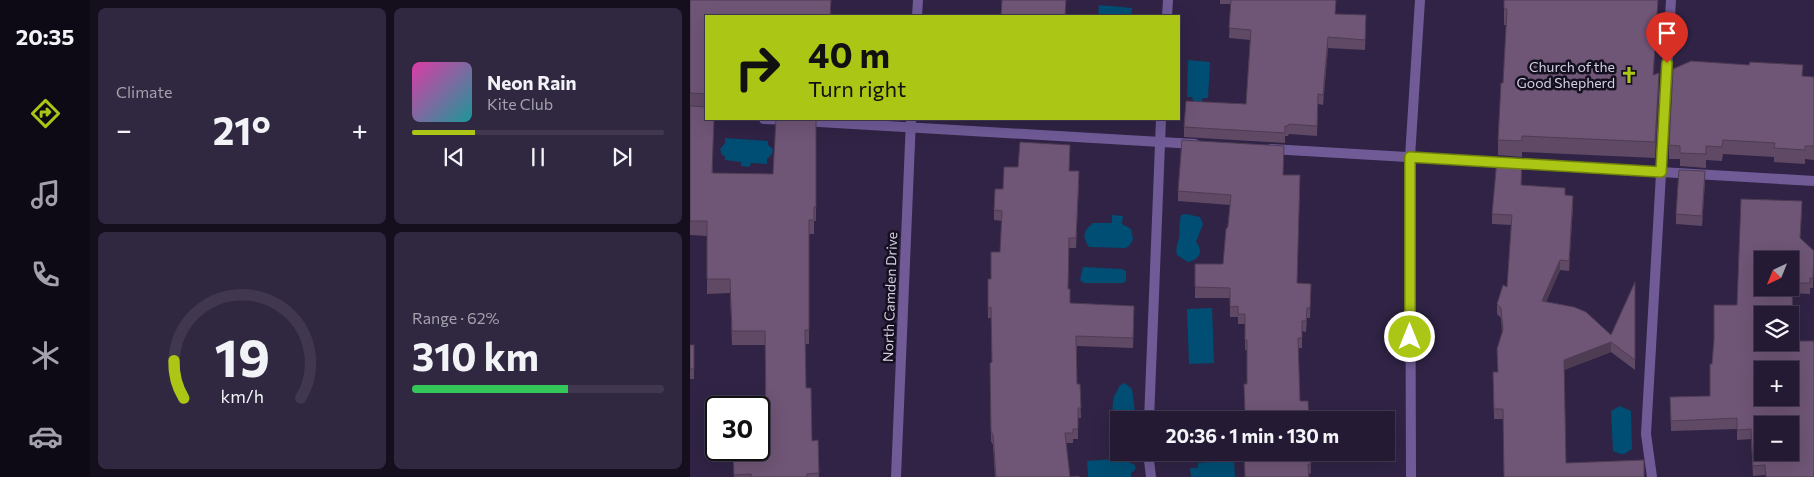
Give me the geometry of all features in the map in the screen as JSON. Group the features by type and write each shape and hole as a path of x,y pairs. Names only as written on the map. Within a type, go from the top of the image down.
{"street":[{"path":"917,15 918,0"},
{"path":"1167,15 1168,0"},
{"path":"1411,477 1410,157 1420,0"},
{"path":"1652,477 1646,434 1671,0"},
{"path":"801,120 911,123 1210,145"},
{"path":"1149,411 1162,120"},
{"name":"North Camden Drive","path":"896,477 911,123"},
{"path":"1259,148 1814,181"},
{"path":"1149,461 1151,477"}],"water":[{"path":"1099,5 1132,8 1131,15 1098,15"},
{"path":"1188,60 1210,62 1208,98 1203,98 1201,102 1194,103 1192,97 1187,97"},
{"path":"725,138 768,141 768,145 773,149 772,154 767,159 767,164 751,163 749,167 741,166 741,162 725,160 725,156 722,155 720,149 725,143"},
{"path":"1186,214 1200,217 1203,224 1196,242 1200,249 1199,255 1188,262 1177,255 1176,250 1181,215"},
{"path":"1112,215 1123,216 1122,224 1131,229 1133,239 1130,245 1126,248 1089,247 1085,240 1087,229 1093,223 1112,223"},
{"path":"1083,267 1122,269 1126,271 1126,281 1123,283 1084,283 1080,280"},
{"path":"1212,308 1214,363 1189,364 1187,309"},
{"path":"1125,383 1132,389 1135,411 1113,411 1113,401 1119,386"},
{"path":"1620,406 1631,411 1632,449 1622,454 1613,451 1611,411"},
{"path":"1110,459 1110,461 1130,461 1136,468 1131,473 1131,477 1088,477 1087,461"},
{"path":"1234,461 1235,477 1191,477 1190,468 1198,468 1198,463"}],"building":[{"path":"690,0 831,0 830,15 705,15 705,94 690,93"},
{"path":"1002,0 1066,0 1065,15 1001,15"},
{"path":"1231,0 1336,0 1335,14 1366,15 1365,40 1328,37 1323,95 1318,94 1317,126 1289,124 1285,126 1285,133 1184,127 1186,101 1246,104 1251,30 1229,28"},
{"name":"Church of the Good Shepherd","path":"1504,0 1658,0 1653,75 1659,73 1655,142 1522,136 1522,141 1498,140 1507,9 1504,9"},
{"path":"1691,61 1749,65 1750,62 1803,65 1802,76 1814,77 1814,146 1805,146 1805,150 1774,148 1775,143 1723,140 1722,147 1706,146 1706,154 1680,153 1680,146 1669,145 1673,69"},
{"path":"690,106 705,107 705,120 714,120 712,173 773,174 776,120 816,120 816,207 814,207 814,220 809,220 809,330 805,330 806,388 811,388 812,441 818,440 819,473 807,474 807,477 751,477 751,474 734,475 733,461 770,461 770,396 766,396 765,331 732,331 730,279 707,279 707,221 690,221"},
{"path":"1182,140 1284,146 1283,175 1300,175 1297,283 1311,284 1310,308 1307,308 1306,321 1302,321 1302,338 1298,338 1300,401 1308,401 1309,411 1245,411 1244,384 1247,384 1245,314 1238,314 1238,306 1230,307 1230,288 1195,287 1195,264 1223,264 1231,195 1178,191"},
{"path":"1020,142 1070,145 1069,171 1079,171 1076,238 1069,238 1068,289 1070,289 1070,303 1134,306 1133,338 1076,336 1077,384 1080,384 1081,408 1078,408 1078,429 1073,429 1073,433 1065,433 1070,477 996,477 993,435 991,431 991,307 988,308 988,279 991,279 991,252 1000,252 1002,211 994,210 995,189 1003,189 1004,167 1018,167"},
{"path":"1497,159 1522,161 1521,185 1565,188 1565,195 1573,196 1569,261 1560,260 1542,301 1574,307 1586,312 1611,335 1635,282 1635,360 1611,342 1564,360 1566,463 1644,460 1644,477 1504,477 1503,409 1494,409 1493,372 1498,372 1497,349 1503,330 1501,308 1497,304 1503,285 1507,287 1512,215 1492,214"},
{"path":"1679,170 1705,171 1702,216 1676,214"},
{"path":"1741,199 1802,201 1800,238 1814,251 1813,278 1810,278 1810,283 1799,283 1799,251 1754,251 1754,296 1792,296 1792,306 1754,306 1754,351 1799,351 1799,341 1814,341 1814,477 1766,477 1765,465 1753,466 1751,429 1737,430 1737,418 1671,421 1670,397 1710,396 1714,305 1737,305"},
{"path":"690,345 694,345 694,369 690,369"},
{"path":"1244,461 1311,461 1311,464 1308,464 1309,477 1245,477"}],"place":[{"name":"Church of the Good Shepherd","path":"1629,75"}],"route":[{"path":"1410,337 1410,157 1661,172 1667,63"}]}
